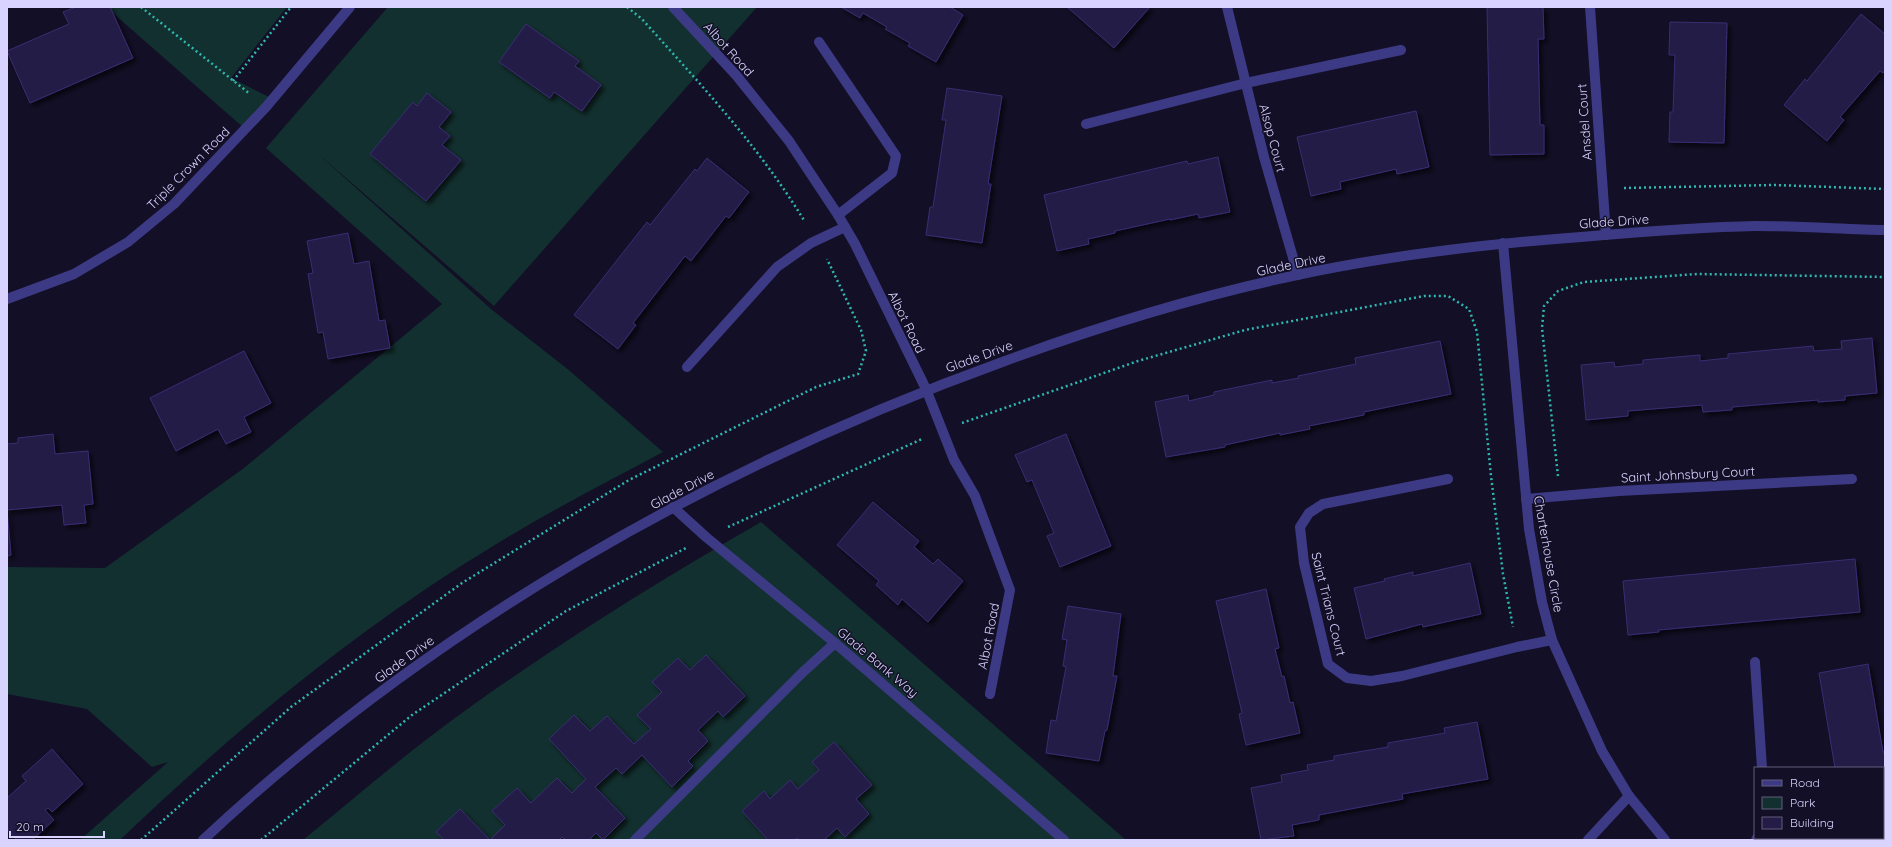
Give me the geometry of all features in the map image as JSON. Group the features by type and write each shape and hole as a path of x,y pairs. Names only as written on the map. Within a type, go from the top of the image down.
{"street":[{"name":"Triple Crown Road","path":"7,299 74,274 128,242 174,204 266,107 350,7"},
{"name":"Albot Road","path":"673,7 746,87 789,141 845,227 926,389 954,460 975,496 1010,590 990,694"},
{"name":"Alsop Court","path":"1227,7 1264,157 1298,275"},
{"name":"Ansdel Court","path":"1590,7 1606,235"},
{"path":"819,42 896,156 892,174 838,215"},
{"path":"1086,124 1246,84 1401,50"},
{"name":"Glade Drive","path":"203,840 249,796 350,714 449,643 561,571 673,507 802,442 926,389 1069,338 1192,301 1298,275 1410,255 1503,243 1756,226 1885,230"},
{"path":"687,367 777,267 816,240 845,227"},
{"name":"Charterhouse Circle","path":"1503,243 1529,529 1539,585 1552,640 1602,751 1629,796 1665,840"},
{"name":"Saint Trians Court","path":"1448,479 1323,504 1309,513 1300,527 1304,563 1328,664 1347,678 1371,681 1402,676 1517,647 1552,640"},
{"name":"Saint Johnsbury Court","path":"1526,499 1619,491 1852,479"},
{"name":"Glade Bank Way","path":"673,507 706,537 835,643 1064,840"},
{"path":"635,840 803,672 835,643"},
{"path":"1755,662 1762,767"},
{"path":"1588,840 1629,796"}],"path":[{"path":"141,7 266,107"},
{"path":"233,81 291,7"},
{"path":"141,840 291,707 462,583 629,480 816,387 858,374 866,351 861,330 833,271 782,184 732,119 642,19 627,7"},
{"path":"1602,188 1774,185 1885,190"},
{"path":"1561,496 1542,328 1544,306 1558,291 1584,282 1697,274 1885,277"},
{"path":"261,840 412,715 566,611 706,537 942,430 1138,361 1246,330 1424,296 1448,296 1469,309 1477,332 1486,434 1503,574 1517,647"}],"green space":[{"path":"106,7 287,7 231,78 273,99 245,129"},
{"path":"388,7 757,7 494,306 317,153 491,309 570,371 663,452 576,498 511,535 391,613 297,684 252,721 120,840 80,840 168,762 152,767 87,709 7,694 7,567 105,568 244,468 442,304 266,148"},
{"path":"761,522 1126,840 303,840 424,741 538,660 611,612"}],"building":[{"path":"76,7 110,7 133,58 30,103 7,51 69,24 63,12"},
{"path":"841,7 950,7 963,15 936,62 908,46 910,43 885,29 887,27 863,13 860,18"},
{"path":"1067,7 1150,7 1114,48"},
{"path":"1487,7 1543,7 1544,39 1538,39 1540,125 1544,125 1544,154 1490,155"},
{"path":"1861,14 1885,34 1885,70 1883,73 1880,71 1840,117 1844,120 1827,141 1784,105 1805,79 1807,81"},
{"path":"1670,22 1727,23 1724,143 1669,142 1670,112 1673,112 1675,55 1669,55"},
{"path":"526,24 579,61 575,66 601,85 582,111 554,92 550,98 499,62"},
{"path":"947,88 1002,96 988,184 991,184 982,243 926,235 930,207 933,207 946,120 942,120"},
{"path":"427,93 451,112 439,127 450,136 442,145 461,160 426,201 370,154 413,102 417,106"},
{"path":"1416,111 1429,167 1397,174 1396,169 1340,182 1341,189 1311,196 1297,137"},
{"path":"1218,157 1230,212 1199,218 1198,214 1115,231 1115,233 1088,239 1089,244 1057,251 1044,195 1187,161 1188,164"},
{"path":"707,158 749,192 729,218 726,216 691,261 685,256 633,323 636,325 618,349 574,315 647,222 650,225 695,169 697,171"},
{"path":"348,233 354,264 369,261 379,321 385,320 390,348 328,359 323,332 318,333 308,274 313,273 307,241"},
{"path":"1872,338 1877,393 1845,396 1845,400 1818,402 1818,400 1732,407 1732,410 1703,412 1702,405 1628,411 1628,416 1586,420 1581,365 1614,362 1615,367 1643,364 1643,360 1700,355 1700,361 1728,358 1728,354 1813,346 1814,351 1842,349 1841,341"},
{"path":"1440,341 1451,394 1364,412 1364,415 1309,426 1310,429 1280,435 1280,433 1225,445 1225,447 1166,457 1155,402 1188,395 1189,401 1214,395 1214,392 1272,380 1272,383 1299,378 1298,376 1356,364 1355,358"},
{"path":"244,351 271,403 244,417 251,432 226,444 218,429 176,451 150,398"},
{"path":"53,434 55,454 88,451 93,504 84,505 86,523 64,525 62,505 7,510 7,444 18,443 18,438"},
{"path":"1066,434 1111,546 1060,567 1047,536 1054,533 1032,480 1027,482 1015,455"},
{"path":"873,502 919,541 914,547 933,564 938,559 963,581 928,622 902,599 898,605 876,585 879,581 837,545"},
{"path":"7,510 11,555 7,556"},
{"path":"1855,559 1860,612 1658,630 1659,632 1628,635 1623,581"},
{"path":"1470,563 1481,614 1423,627 1422,624 1366,639 1354,588 1385,581 1384,579 1413,572 1413,576"},
{"path":"1266,589 1279,648 1275,649 1282,677 1284,676 1290,703 1293,702 1300,733 1246,745 1239,714 1242,713 1216,601"},
{"path":"1068,606 1121,614 1113,676 1117,676 1107,730 1105,731 1099,761 1046,753 1051,720 1056,721 1066,667 1063,666 1067,640 1062,639"},
{"path":"706,655 745,696 723,717 718,711 698,730 708,741 688,761 693,766 672,787 642,755 622,774 616,768 595,787 625,818 603,840 596,833 589,840 566,840 562,837 559,840 490,840 505,825 492,811 517,788 531,803 557,778 572,793 586,779 549,739 574,715 590,731 607,716 634,744 651,729 637,715 662,692 652,682 678,658 690,670"},
{"path":"1868,664 1883,752 1885,753 1885,840 1844,839 1884,839 1884,767 1835,767 1819,673"},
{"path":"1477,722 1488,779 1402,794 1403,799 1319,815 1319,820 1292,825 1294,836 1261,840 1251,788 1282,782 1281,775 1308,770 1307,765 1334,760 1334,756 1388,747 1388,743 1445,733 1444,728"},
{"path":"834,742 872,785 856,799 869,814 845,837 837,828 824,840 799,840 797,838 794,840 768,840 742,811 764,791 770,799 790,780 798,789 819,770 812,762"},
{"path":"52,749 83,784 52,812 48,808 45,810 54,820 32,840 17,840 7,829 7,798 26,781 22,776"},
{"path":"460,809 490,840 444,840 436,832"}]}
